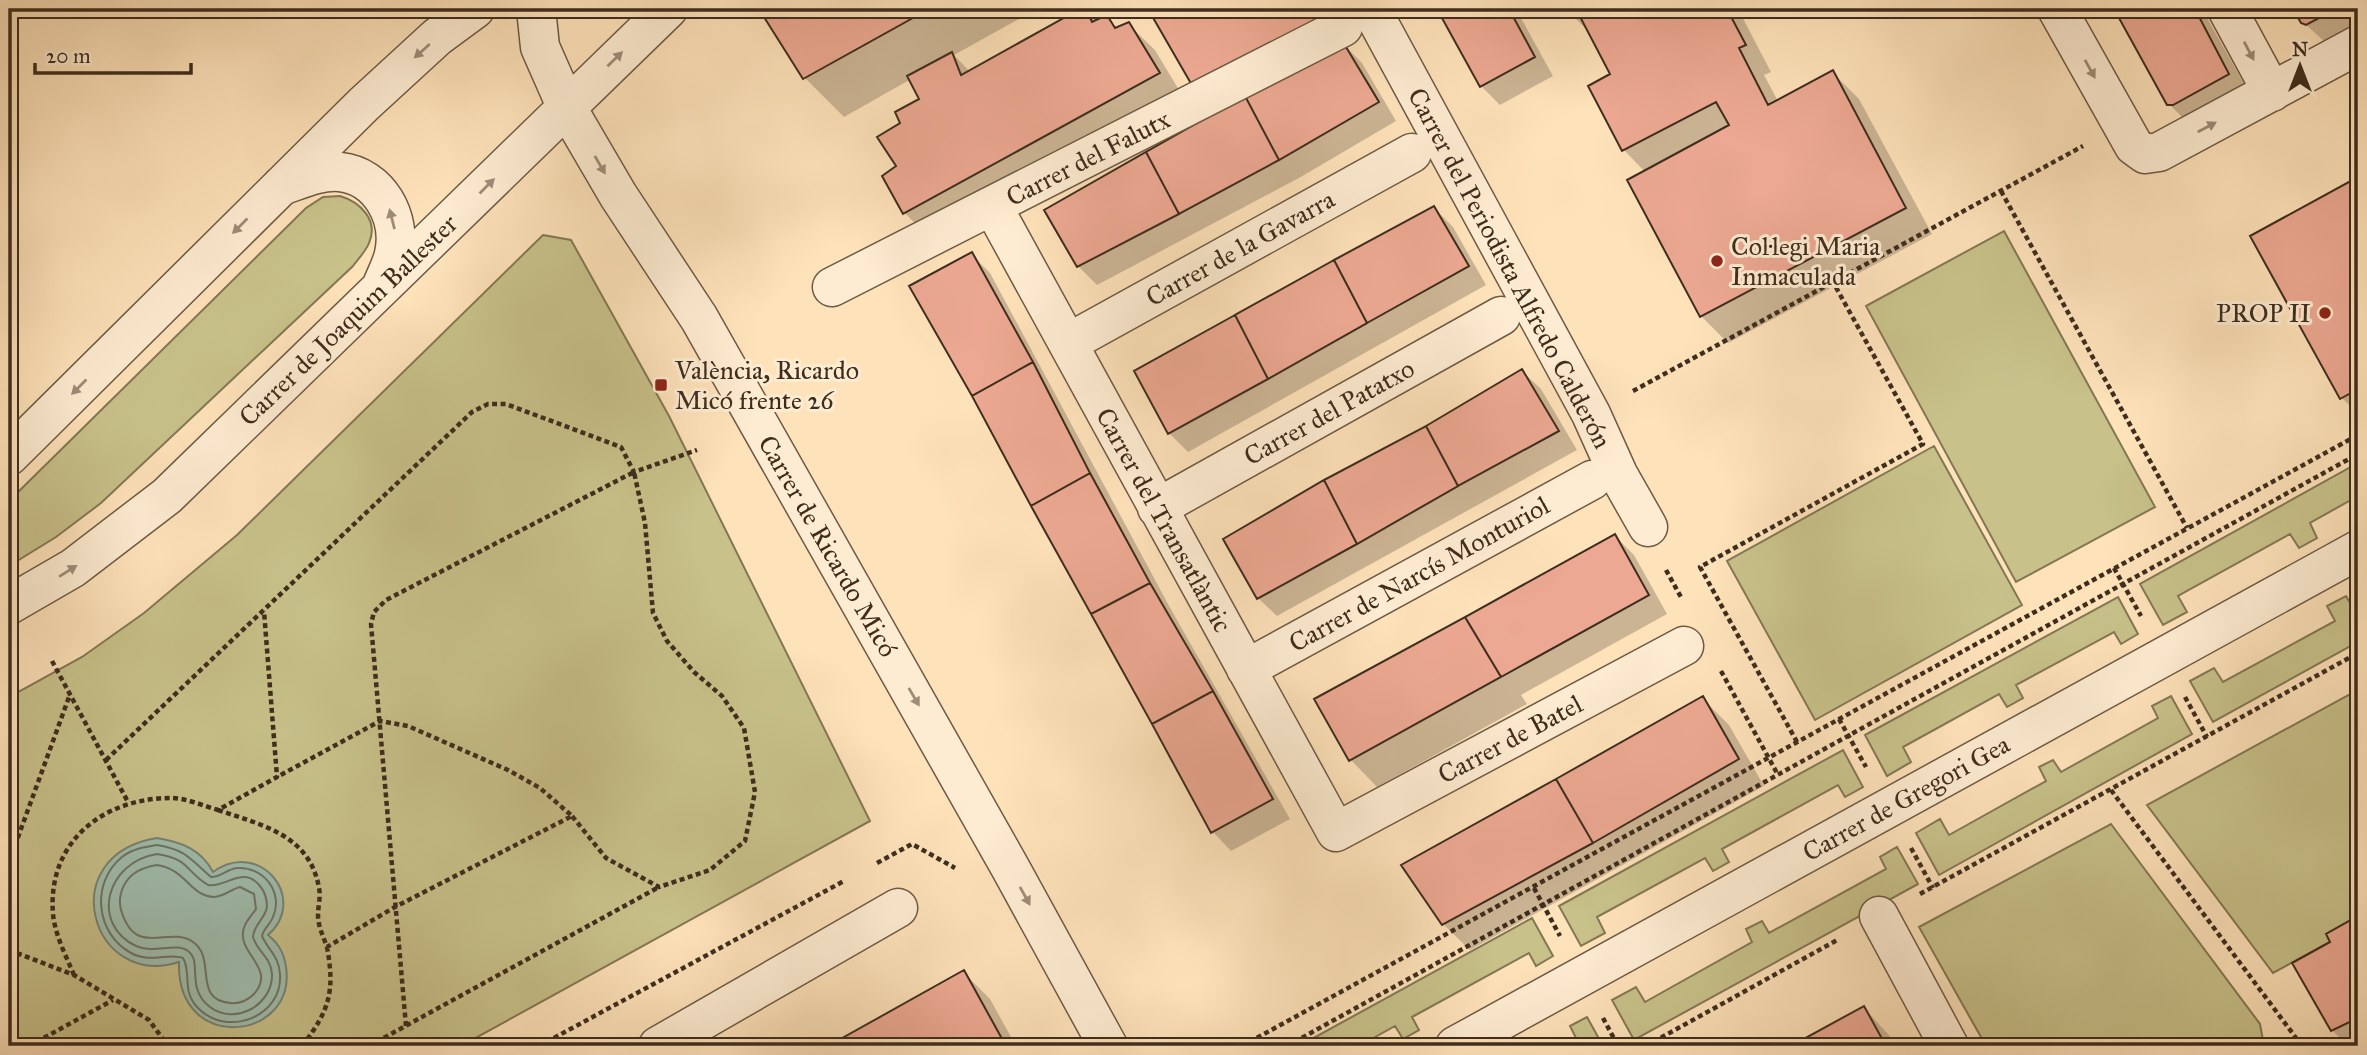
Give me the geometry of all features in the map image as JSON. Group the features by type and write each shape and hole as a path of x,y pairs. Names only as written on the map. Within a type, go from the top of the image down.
{"street":[{"path":"9,456 401,70 475,9"},
{"name":"Carrer de Ricardo Micó","path":"536,9 540,47 566,106 618,195 699,318 1108,1046"},
{"name":"Carrer de Joaquim Ballester","path":"9,605 73,568 167,496 668,9"},
{"path":"2057,9 2134,146 2145,154 2159,152 2358,45"},
{"path":"2227,9 2272,92"},
{"name":"Carrer del Falutx","path":"832,287 993,207 1357,18"},
{"name":"Carrer del Periodista Alfredo Calderón","path":"1357,18 1591,414 1618,474 1648,527"},
{"name":"Carrer de la Gavarra","path":"1068,343 1412,153"},
{"path":"281,187 311,176 341,172 371,184 387,201 395,225 394,253 382,285"},
{"name":"Carrer del Transatlàntic","path":"993,207 1336,832"},
{"name":"Carrer del Patatxo","path":"1157,508 1502,316"},
{"name":"Carrer de Narcís Monturiol","path":"1246,669 1592,480"},
{"name":"Carrer de Gregori Gea","path":"1455,1046 2358,550"},
{"name":"Carrer de Batel","path":"1336,832 1684,646"},
{"path":"658,1046 898,908"},
{"path":"1879,916 1949,1046"}],"path":[{"path":"1632,392 2088,144"},
{"path":"2001,191 2187,528"},
{"path":"1797,742 1700,567 1923,444 1833,282"},
{"path":"106,761 472,412 488,404 506,404 621,447 634,472 645,523 653,612 667,641 694,672 722,696 744,729 754,792 745,841 710,870 659,887 369,1046"},
{"path":"1242,1046 2358,435"},
{"path":"406,1026 371,624 374,612 386,600 634,472 697,450"},
{"path":"1287,1046 2358,454"},
{"path":"264,610 277,777"},
{"path":"1646,1046 2358,653"},
{"path":"52,661 69,697 128,802"},
{"path":"9,862 69,697"},
{"path":"218,810 380,721 408,726 508,770 540,788 572,816 606,858 659,887"},
{"path":"2111,790 2302,1046"},
{"path":"74,975 53,915 54,890 62,859 77,835 103,813 128,802 174,798 218,810 278,830 293,838 316,872 320,892 319,927 327,947 331,972 330,1001 318,1026 302,1046"},
{"path":"327,947 395,907 572,816"},
{"path":"9,950 74,975 149,1020 168,1046"},
{"path":"29,1046 113,1000"},
{"path":"2336,1046 2358,1035"}],"shaded area":[{"path":"340,196 361,207 372,227 368,246 353,266 101,503 56,537 9,566 9,501 306,208 323,197"},
{"path":"2004,231 2155,507 2016,582 1866,306"},
{"path":"543,235 571,240 669,416 870,821 461,1046 9,1046 9,697 82,657 144,613 237,535"},
{"path":"1934,446 2022,605 1815,720 1727,561"},
{"path":"2358,463 2358,496 2310,523 2317,538 2299,548 2290,534 2178,596 2187,612 2163,625 2140,584"},
{"path":"2346,596 2354,610 2358,608 2358,642 2213,722 2190,681 2214,668 2223,682 2335,621 2327,606"},
{"path":"2118,597 2138,634 2121,644 2114,632 2016,685 2023,698 2007,707 1999,694 1903,747 1911,762 1887,776 1865,735"},
{"path":"2352,693 2358,705 2358,916 2327,934 2330,942 2273,973 2147,805"},
{"path":"2171,696 2192,734 1939,875 1916,833 1940,819 1949,835 2046,781 2039,767 2053,760 2061,772 2158,718 2152,706"},
{"path":"1843,750 1863,787 1845,797 1838,785 1722,849 1729,862 1713,871 1705,858 1597,917 1605,933 1581,946 1559,906"},
{"path":"2111,824 2260,1024 2264,1046 1986,1046 1919,927"},
{"path":"1897,847 1918,884 1634,1040 1612,1000 1636,987 1645,1002 1752,942 1746,929 1762,921 1769,933 1886,869 1880,857"},
{"path":"1532,918 1553,956 1536,966 1529,953 1412,1017 1419,1030 1403,1039 1395,1026 1359,1046 1299,1046"},
{"path":"1587,1017 1603,1046 1562,1046 1576,1038 1570,1026"}],"water":[{"path":"157,838 190,848 203,858 213,872 231,863 247,862 262,868 274,877 281,890 283,905 279,921 268,935 278,945 284,957 284,992 274,1011 256,1022 235,1027 214,1024 196,1012 183,992 179,962 148,965 124,957 106,940 96,917 95,892 104,868 124,849"}],"building":[{"path":"759,9 929,9 803,79"},
{"path":"1080,9 1086,9 1092,22 1107,15 1115,28 1129,22 1160,73 903,214 882,176 896,166 877,137 900,123 895,112 919,99 907,76 952,52 961,75"},
{"path":"1148,9 1328,9 1330,14 1193,87"},
{"path":"1437,9 1509,9 1535,57 1480,87"},
{"path":"1576,9 1727,9 1746,45 1739,48 1768,105 1833,70 1906,208 1700,317 1627,180 1729,125 1716,102 1622,151 1588,86 1610,74"},
{"path":"2114,9 2195,9 2229,74 2173,105 2167,105"},
{"path":"2293,9 2336,9 2306,25 2301,23"},
{"path":"1343,42 1379,102 1279,160 1245,96"},
{"path":"1245,96 1279,160 1179,214 1146,152"},
{"path":"1146,152 1179,214 1077,267 1044,210"},
{"name":"PROP II","path":"2358,177 2358,389 2340,399 2250,236"},
{"path":"1434,206 1469,266 1367,323 1334,260"},
{"path":"972,252 1033,362 972,396 909,286"},
{"path":"1334,260 1367,323 1268,379 1235,315"},
{"path":"1235,315 1268,379 1168,434 1134,371"},
{"path":"1033,362 1090,473 1031,506 972,396"},
{"path":"1522,369 1559,431 1458,486 1426,426"},
{"path":"1426,426 1458,486 1357,544 1324,480"},
{"path":"1090,473 1150,583 1091,614 1031,506"},
{"path":"1324,480 1357,544 1257,599 1223,539"},
{"path":"1615,534 1649,595 1501,677 1465,617"},
{"path":"1150,583 1213,691 1152,724 1091,614"},
{"path":"1465,617 1501,677 1349,761 1314,699"},
{"path":"1213,691 1273,799 1211,833 1152,724"},
{"path":"1703,696 1739,759 1593,843 1556,779"},
{"path":"1556,779 1593,843 1442,925 1401,865"},
{"path":"2358,916 2358,1018 2331,1031 2292,963 2330,942 2326,934"},
{"path":"964,970 1006,1046 828,1046"},
{"path":"1864,1006 1886,1046 1791,1046"}],"place":[{"name":"Col·legi Maria Inmaculada","path":"1717,261"},
{"name":"PROP II","path":"2325,313"},
{"name":"València, Ricardo Micó frente 26","path":"661,385"}]}
